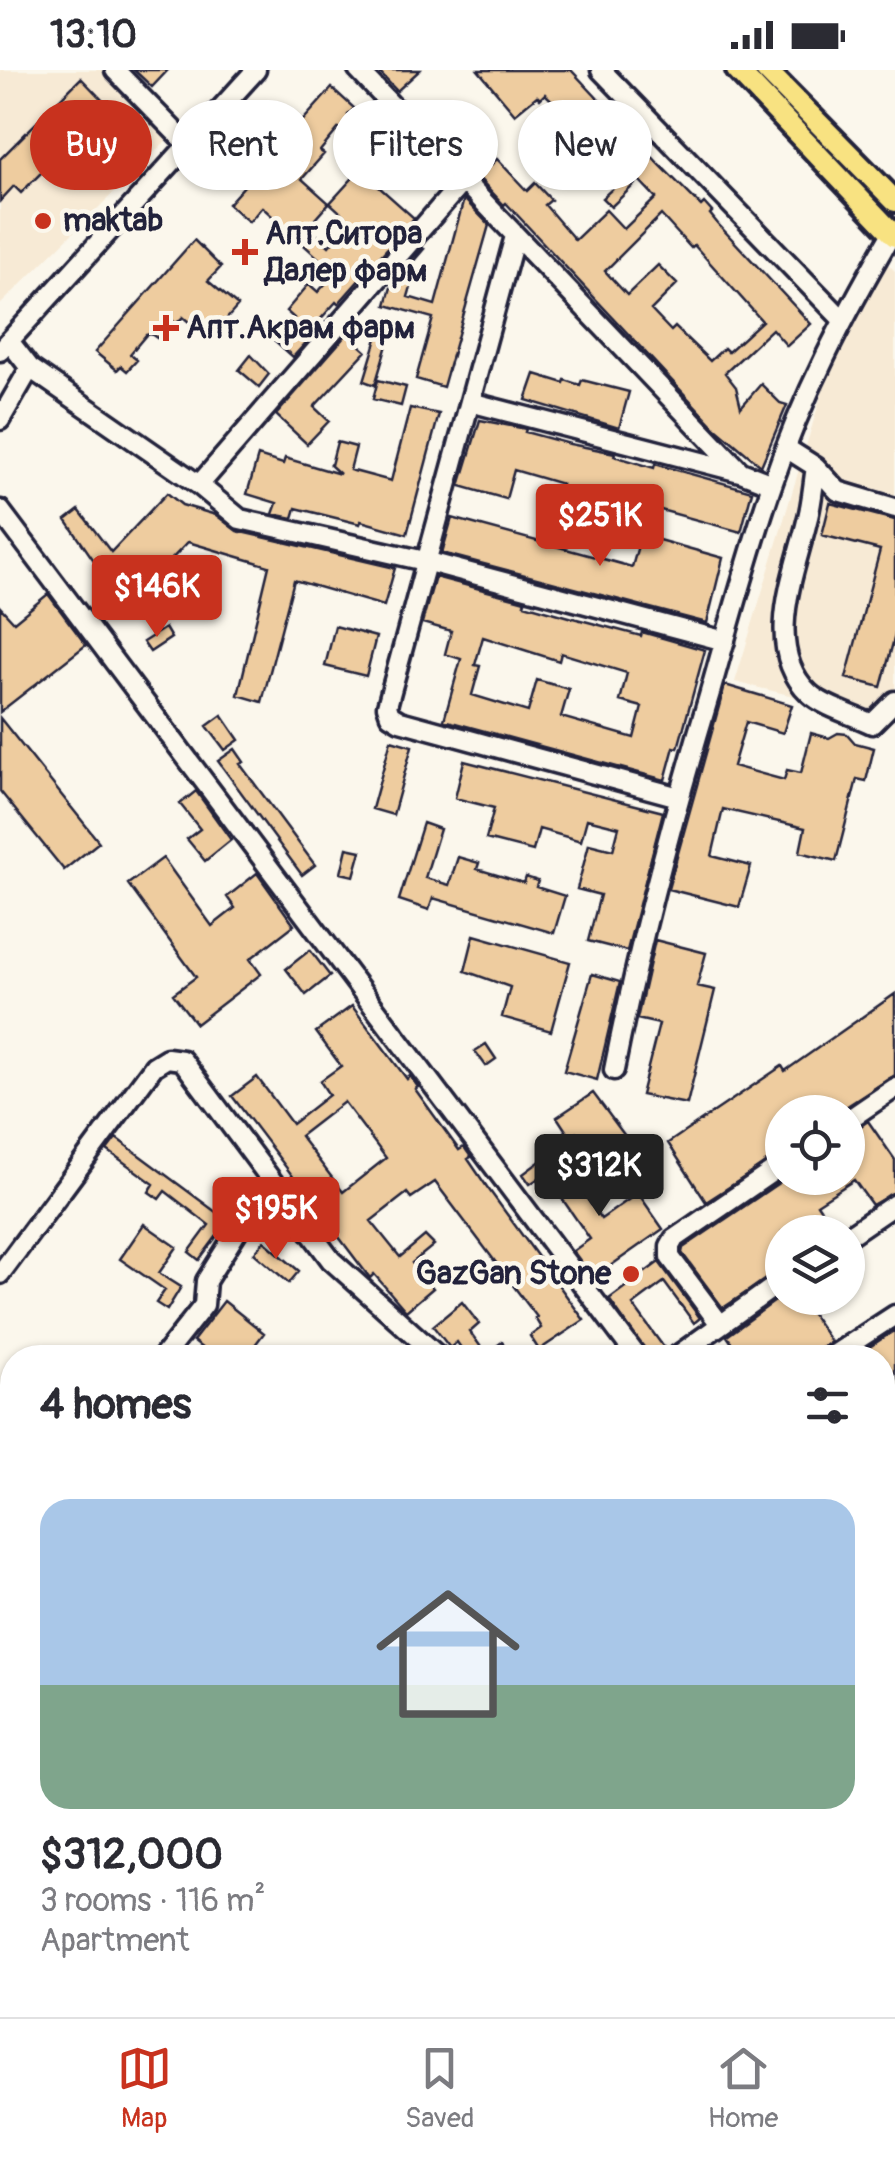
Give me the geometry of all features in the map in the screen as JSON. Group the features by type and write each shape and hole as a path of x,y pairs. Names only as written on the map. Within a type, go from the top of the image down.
{"main road":[{"path":"737,70 893,234"},
{"path":"766,70 895,201"}],"street":[{"path":"115,70 172,129"},
{"path":"228,100 256,70"},
{"path":"358,70 387,100"},
{"path":"601,70 842,319"},
{"path":"172,161 4,346 199,484 240,519 425,560 724,642"},
{"path":"199,484 456,190"},
{"path":"472,190 741,472"},
{"path":"614,1070 634,967 679,797 772,484 842,319 893,234"},
{"path":"515,236 387,706 390,716 400,721 679,797"},
{"path":"0,420 30,368"},
{"path":"470,402 741,472 772,484"},
{"path":"786,448 816,467 838,492 895,508"},
{"path":"816,467 787,596 784,635 794,672 811,694 872,724 895,701"},
{"path":"0,510 628,1345"},
{"path":"0,1274 154,1066 167,1058 182,1060 330,1260 425,1345"},
{"path":"865,1108 895,1088"},
{"path":"720,1324 670,1257 670,1246 674,1239 765,1177"},
{"path":"172,1345 204,1304 206,1281 253,1206 282,1196"},
{"path":"865,1224 895,1204"},
{"path":"692,1345 765,1293"},
{"path":"848,1345 895,1314"}],"shaded area":[{"path":"0,70 104,70 134,100 30,100 30,190 116,190 0,305"},
{"path":"152,119 170,137 152,155"},
{"path":"886,262 895,271 895,690 872,715 735,682 825,383"}],"building":[{"path":"134,70 168,70 152,87"},
{"path":"377,70 420,70 397,91"},
{"path":"478,70 571,70 599,100 551,100 545,94 540,99 537,96 518,100 515,114"},
{"path":"81,78 102,100 59,100"},
{"path":"332,88 345,100 333,100 333,135 313,166 313,109"},
{"path":"30,129 30,184 21,193 14,186 0,201 0,159"},
{"path":"652,156 701,206 704,203 718,224 811,324 787,346 772,329 725,373 736,387 741,407 761,384 787,405 761,466 716,428 490,190 498,190 498,160 518,181 518,190 542,190 551,200 545,205 575,240 606,210 624,229 656,198 648,190 652,190","holes":["661,215 691,248 694,245 762,321 728,352 724,348 710,361 651,310 677,284 658,265 627,295 605,271"]},
{"path":"313,189 329,203 308,227 329,246 350,221 330,203 342,190 382,190 414,218 307,334 311,337 293,357 274,340 294,318 286,311 309,284 318,292 335,273 262,207 249,222 228,204 241,190"},
{"path":"611,190 629,190 611,207 602,198"},
{"path":"464,199 489,225 443,387 416,379 433,318 386,305 393,280 422,248 400,277 413,280 408,297 435,305"},
{"path":"194,240 221,267 208,281 238,306 209,339 183,317 176,324 173,321 157,338 146,335 130,354 137,360 127,371 121,366 117,370 95,352"},
{"path":"347,334 366,351 314,407 329,421 307,444 276,415"},
{"path":"378,335 389,338 375,385 364,381"},
{"path":"251,355 269,374 259,387 239,370"},
{"path":"535,374 564,383 565,380 580,385 582,380 629,392 619,428 526,400"},
{"path":"378,380 406,387 401,406 373,399"},
{"path":"410,408 439,414 407,534 296,508 293,518 273,514 277,503 247,494 258,456 283,464 285,458 340,474 329,464 337,442 356,447 350,470 391,481"},
{"path":"480,420 752,491 741,532 650,507 641,537 602,527 554,513 562,484 514,470 506,499 460,486"},
{"path":"167,493 182,505 216,515 237,531 395,568 384,606 294,580 262,702 238,695 269,566 188,542 150,582 165,596 144,618 115,591 66,520 79,510 111,552"},
{"path":"830,503 895,520 895,635 881,687 846,678 880,550 822,535"},
{"path":"452,518 632,567 641,535 723,558 707,623 442,553"},
{"path":"435,577 573,618 705,650 678,748 674,747 665,780 444,720 461,659 445,654 451,631 422,623","holes":["483,637 559,661 561,653 627,673 620,701 642,707 634,738 561,717 569,689 537,680 528,712 472,695"]},
{"path":"48,594 86,645 0,712 0,607 14,622"},
{"path":"335,626 376,637 366,676 325,666"},
{"path":"165,628 171,638 150,652 143,642"},
{"path":"725,685 792,705 783,733 746,722 733,766 784,780 787,770 801,773 811,733 829,738 847,734 855,743 874,748 866,781 857,779 836,861 800,852 805,828 723,809 712,856 751,866 739,907 668,889"},
{"path":"222,715 239,740 225,750 207,726"},
{"path":"0,718 99,842 64,870 0,791"},
{"path":"391,740 412,746 393,815 372,809"},
{"path":"235,749 244,762 240,764 315,865 302,875 218,761"},
{"path":"464,761 663,812 627,951 588,941 600,895 577,889 589,844 613,850 619,827 587,819 581,841 539,829 533,851 486,839 494,808 455,798"},
{"path":"196,791 231,840 205,861 187,839 200,829 180,804"},
{"path":"423,823 440,829 425,878 449,885 458,857 479,863 477,869 524,883 526,877 538,881 536,887 565,896 554,933 433,898 429,910 399,900"},
{"path":"347,848 361,851 354,876 341,873"},
{"path":"163,858 212,926 235,908 227,897 257,873 294,925 250,959 261,974 196,1024 173,994 196,977 128,884"},
{"path":"474,935 570,962 551,1031 502,1017 510,987 465,971"},
{"path":"655,940 706,953 697,986 715,990 687,1104 641,1095 659,1024 637,1019"},
{"path":"310,950 330,976 306,995 286,969"},
{"path":"592,974 620,982 597,1080 564,1071"},
{"path":"895,994 895,1075 864,1095 765,1095 765,1164 706,1202 668,1143 782,1066 785,1071"},
{"path":"352,1006 407,1079 410,1076 418,1087 415,1089 459,1150 464,1147 487,1187 584,1320 546,1345 536,1345 530,1336 541,1328 537,1317 435,1182 411,1198 407,1193 371,1221 400,1257 425,1236 434,1245 412,1263 433,1288 406,1311 374,1274 370,1278 232,1096 257,1077 292,1124 329,1095 320,1081 341,1066 316,1032","holes":["344,1102 386,1158 343,1192 300,1136"]},
{"path":"486,1044 496,1059 486,1066 475,1051"},
{"path":"593,1093 625,1136 593,1158 576,1133 570,1137 557,1117"},
{"path":"868,1121 895,1160 895,1192 872,1205 865,1195"},
{"path":"116,1138 228,1221 199,1260 189,1252 209,1225 165,1191 159,1199 149,1192 154,1184 107,1150"},
{"path":"554,1151 601,1219 638,1193 663,1229 593,1278 573,1251 590,1239 545,1174 530,1184 523,1174"},
{"path":"765,1192 831,1195 817,1204 824,1215 765,1215 765,1280 723,1308 682,1253 683,1248"},
{"path":"144,1224 177,1247 159,1273 181,1287 167,1310 156,1303 165,1290 120,1259"},
{"path":"264,1241 299,1271 289,1283 254,1253"},
{"path":"659,1262 700,1318 694,1323 664,1282 633,1305 662,1345 641,1345 609,1299"},
{"path":"224,1301 264,1333 255,1345 198,1345 193,1341"},
{"path":"462,1302 479,1324 470,1332 479,1345 448,1345 433,1326"},
{"path":"765,1308 765,1315 813,1315 831,1342 826,1345 733,1345 727,1336"},
{"path":"895,1330 895,1345 872,1345"}],"place":[{"name":"maktab","path":"43,221"},
{"name":"Апт.Ситора Далер фарм","path":"245,252"},
{"name":"Апт.Акрам фарм","path":"166,328"},
{"name":"GazGan Stone","path":"631,1274"}]}
